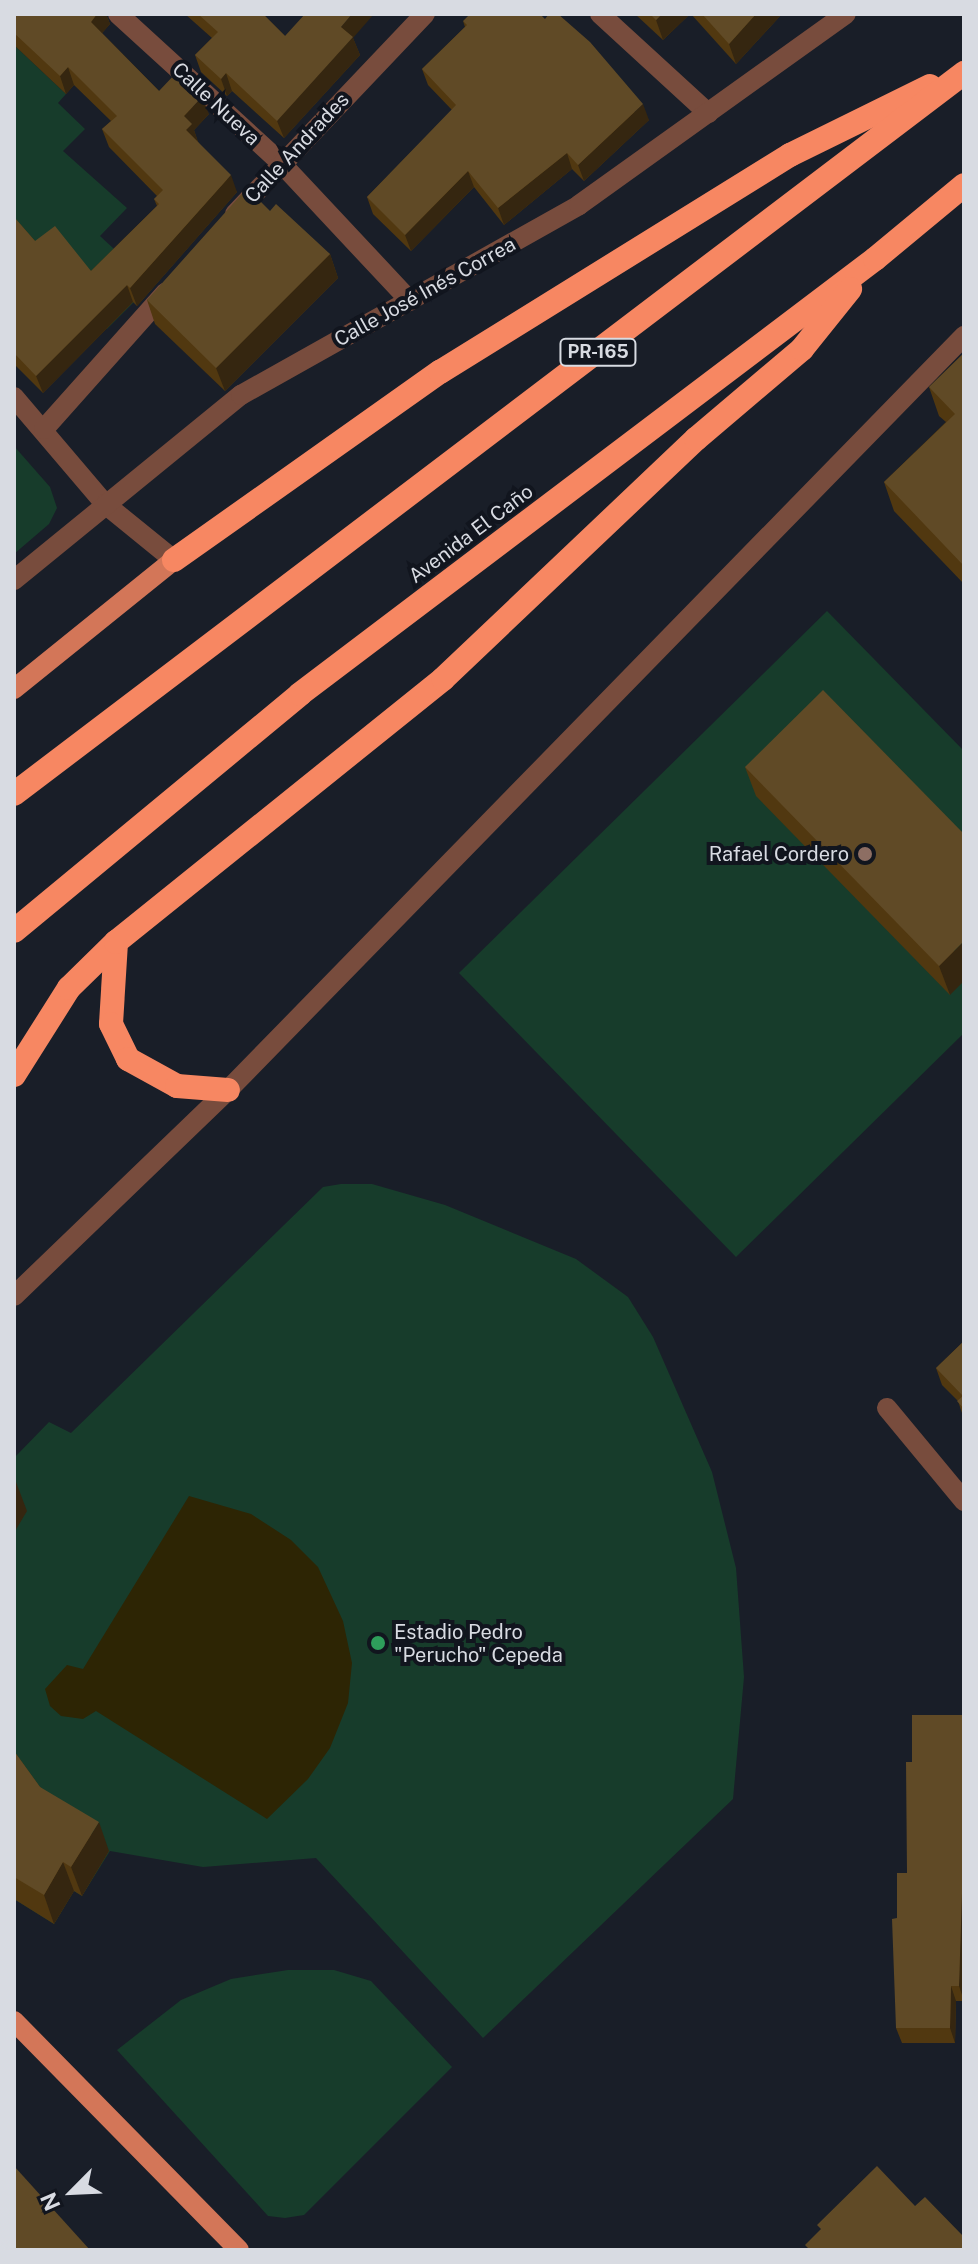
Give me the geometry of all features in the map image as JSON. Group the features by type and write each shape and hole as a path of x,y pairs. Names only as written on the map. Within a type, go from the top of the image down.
{"highway":[{"path":"174,560 440,372 628,255 790,155 964,71"},
{"name":"PR-165","path":"14,794 964,71"},
{"name":"Avenida El Caño","path":"14,931 300,694 875,259 964,185"},
{"path":"14,1075 69,988 116,942 443,679 696,439 802,349 875,259"},
{"path":"116,942 111,1024 128,1059 153,1077 177,1086 228,1090"}],"main road":[{"path":"14,689 174,560"},
{"path":"14,2021 239,2250"}],"street":[{"name":"Calle Nueva","path":"118,14 281,163 410,301"},
{"name":"Calle Andrades","path":"219,232 425,14"},
{"path":"600,14 708,113"},
{"name":"Calle José Inés Correa","path":"14,580 241,395 579,205 846,14"},
{"path":"44,429 178,279"},
{"path":"14,1296 228,1090 964,336"},
{"path":"14,397 105,504 174,560"},
{"path":"887,1408 964,1501"}],"green space":[{"path":"14,45 66,94 58,103 85,129 63,151 127,208 100,236 126,260 143,293 107,329 14,227"},
{"path":"14,446 50,487 57,508 49,524 14,554"},
{"path":"827,611 964,751 964,1033 736,1257 459,973"},
{"name":"Estadio Pedro \"Perucho\" Cepeda","path":"372,1184 445,1205 576,1259 628,1297 653,1337 712,1472 736,1568 744,1677 733,1799 483,2038 316,1858 203,1867 110,1851 82,1896 74,1891 54,1924 14,1899 14,1458 49,1422 71,1433 323,1187"},
{"path":"288,1970 334,1970 371,1981 452,2067 304,2215 285,2218 268,2216 117,2050 181,2000 231,1979"}],"sand":[{"path":"189,1496 251,1514 291,1540 318,1567 343,1621 352,1663 348,1703 330,1748 308,1779 267,1819 96,1711 83,1719 61,1716 50,1706 45,1689 67,1665 83,1669"}],"building":[{"path":"14,14 97,14 91,22 159,91 176,73 202,97 184,116 192,124 186,130 231,175 130,288 127,285 36,376 14,353 14,217 35,241 55,226 91,271 159,204 154,199 163,190 102,129 117,116 68,67 60,76 14,33"},
{"path":"198,14 263,14 285,36 305,14 352,14 341,27 353,37 277,121 226,73 221,79 195,55 218,32"},
{"path":"470,14 540,14 545,19 549,14 558,14 590,42 643,104 578,165 567,153 498,208 468,171 405,235 367,197 456,105 422,69 467,25 463,21"},
{"path":"702,14 756,14 729,44"},
{"path":"247,188 270,211 276,204 330,254 216,368 147,300"},
{"path":"964,353 964,566 884,482 955,414 929,387"},
{"path":"823,690 964,834 964,941 939,966 745,767"},
{"path":"964,1341 964,1409 957,1401 963,1396 936,1368"},
{"path":"912,1715 964,1715 959,1986 951,1986 950,2028 896,2028 892,1919 897,1918 897,1873 907,1873 906,1762 912,1762"},
{"path":"14,1751 40,1787 99,1822 71,1867 63,1862 44,1895 14,1877"},
{"path":"14,2166 90,2250 14,2250"},
{"path":"877,2166 915,2206 925,2197 964,2237 964,2250 810,2250 805,2245 821,2229 817,2225"}],"place":[{"name":"Rafael Cordero","path":"865,854"},
{"name":"Estadio Pedro \"Perucho\" Cepeda","path":"378,1643"}]}
